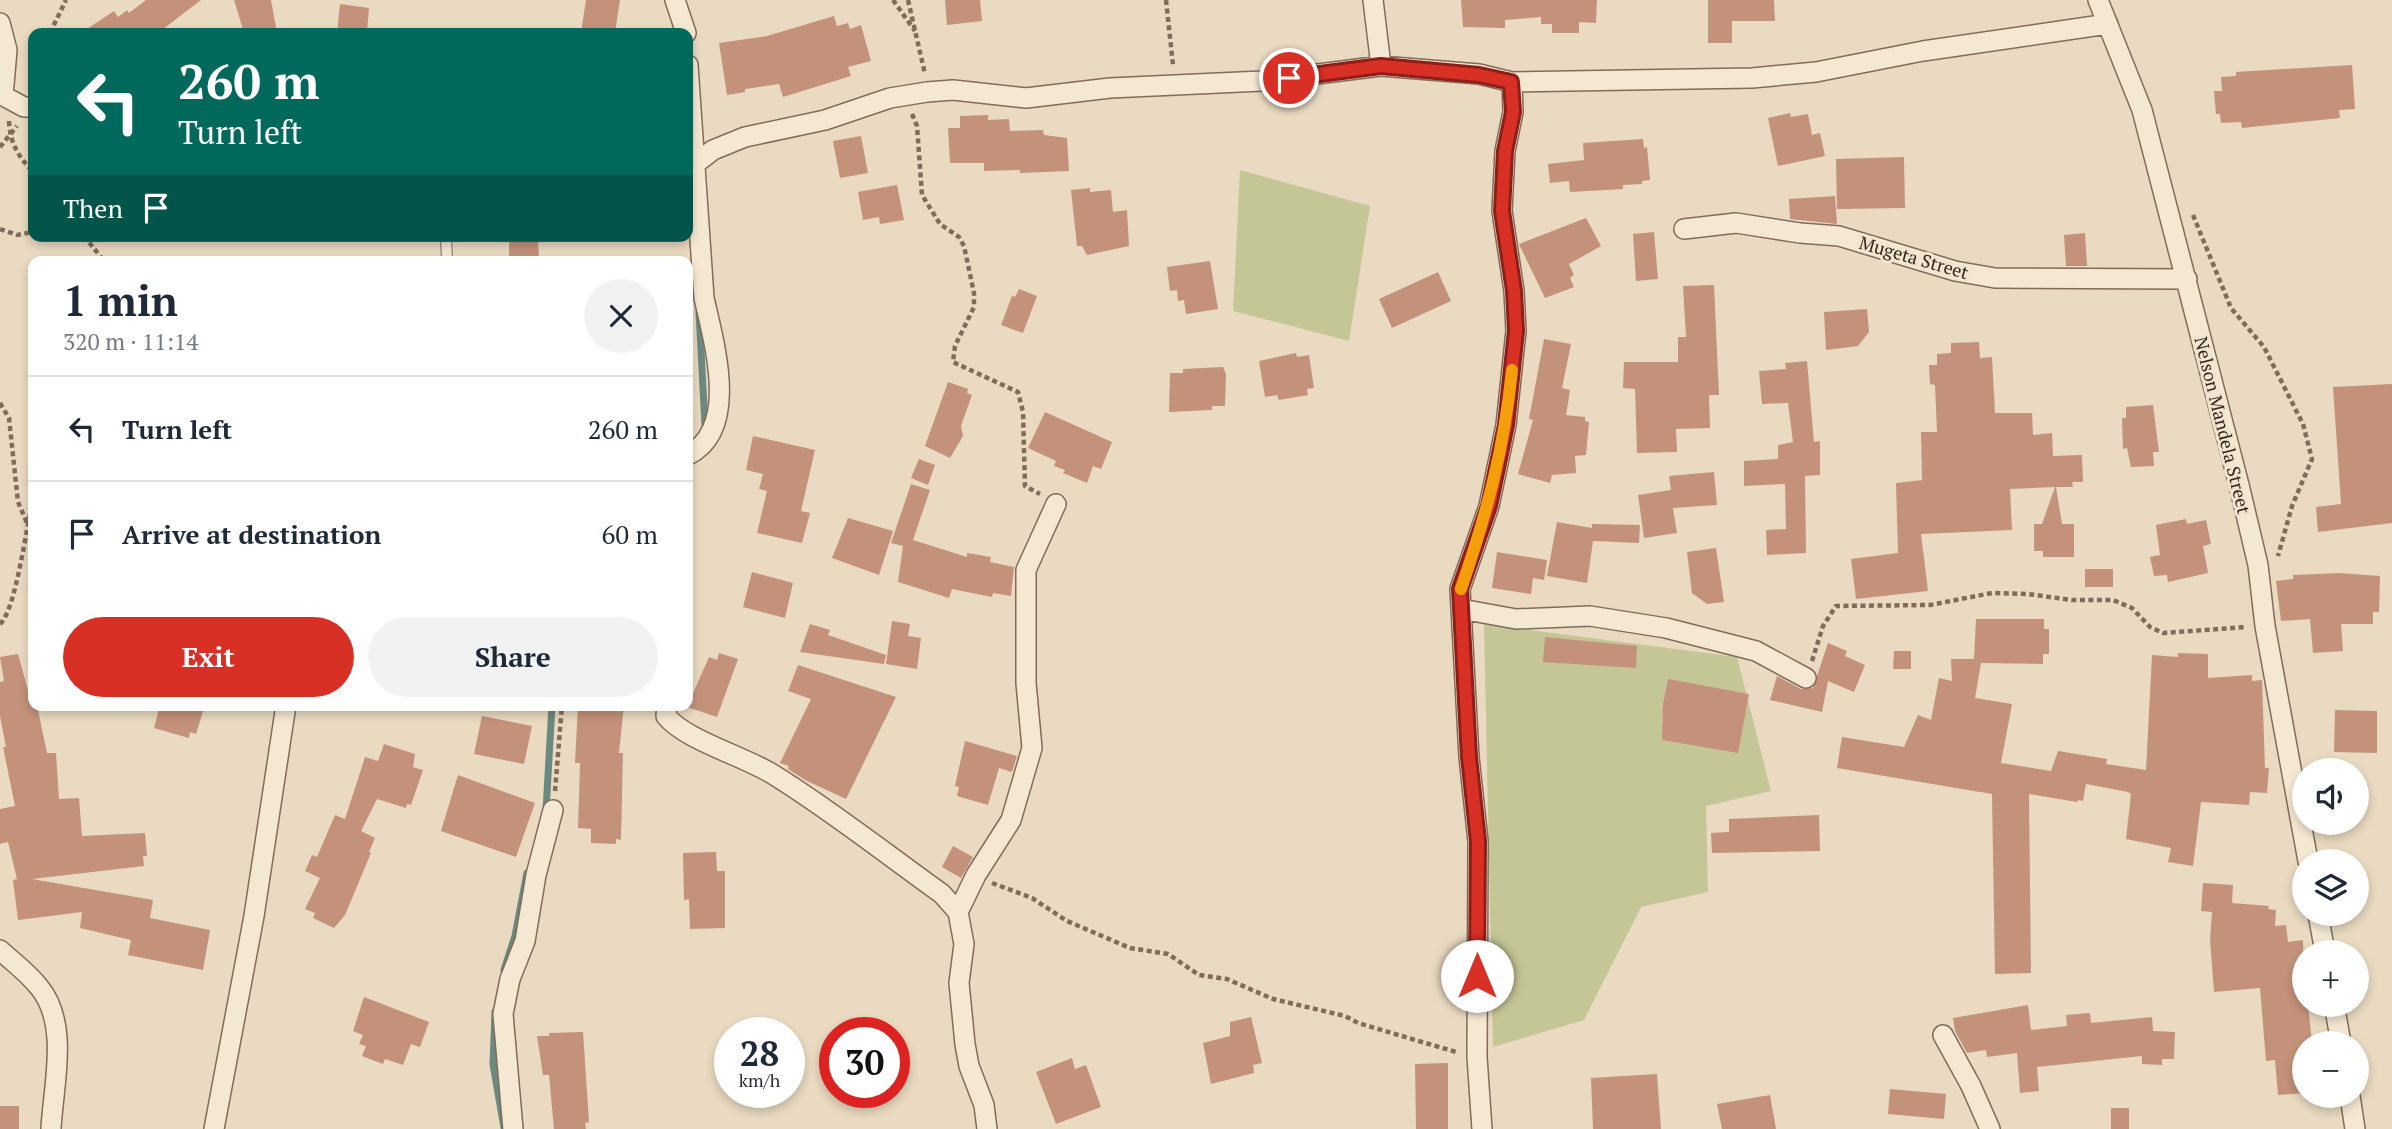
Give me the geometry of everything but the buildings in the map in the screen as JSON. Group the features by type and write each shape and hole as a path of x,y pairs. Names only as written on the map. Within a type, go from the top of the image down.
{"street":[{"path":"676,0 684,28"},
{"path":"1373,0 1381,66"},
{"name":"Nelson Mandela Street","path":"2098,0 2142,110 2239,485 2261,592 2306,849"},
{"path":"0,23 7,50 1,95 28,107"},
{"path":"695,164 713,150 744,137 825,120 918,93 953,90 1026,98 1175,84 1262,81 1381,66 1479,75 1511,82 1752,78 1790,75 1923,51 2108,24"},
{"path":"1482,1129 1477,1057 1478,841 1469,757 1460,589 1489,506 1506,425 1516,331 1514,291 1502,211 1505,151 1513,112 1511,82"},
{"path":"693,136 704,298 712,332 720,411 712,435 693,451"},
{"name":"Mugeta Street","path":"1684,229 1736,223 1839,236 1955,271 1995,278 2187,279"},
{"path":"958,912 976,875 1011,820 1032,748 1026,683 1026,570 1056,504"},
{"path":"1461,609 1516,619 1590,616 1666,628 1756,651 1806,678"},
{"path":"214,1129 254,916 285,711"},
{"path":"666,711 666,716 676,728 739,755 773,774 942,894 958,912 964,944 959,983 965,1044 969,1066 984,1105 987,1129"},
{"path":"513,1129 503,1014 510,979 525,942 536,875 553,810"},
{"path":"0,950 41,989 54,1016 57,1047 51,1129"},
{"path":"1943,1035 1972,1086 1990,1129"},
{"path":"2352,1108 2355,1129"}],"path":[{"path":"52,28 66,0"},
{"path":"893,0 918,34"},
{"path":"908,0 918,34 918,93 910,112 918,134 922,195 940,224 959,237 964,246 974,293 974,307 955,346 953,362 1018,392 1023,412 1025,486 1056,504"},
{"path":"1166,0 1175,84"},
{"path":"1,95 9,109 10,136 19,157 28,167"},
{"path":"2192,213 2231,307 2264,347 2303,424 2312,459 2292,506 2278,557 2261,592"},
{"path":"0,229 17,235 28,233"},
{"path":"90,242 100,256"},
{"path":"0,402 9,418 18,502 27,523"},
{"path":"0,624 6,619 12,600 28,519"},
{"path":"1806,678 1823,626 1836,606 1930,605 1992,593 2028,594 2071,600 2113,600 2132,608 2150,627 2163,633 2265,626"},
{"path":"553,810 561,711"},
{"path":"976,875 1032,898 1067,921 1130,948 1168,954 1199,975 1227,979 1273,999 1345,1016 1358,1023 1477,1057"}],"green space":[{"path":"1240,170 1370,206 1349,341 1233,311"},
{"path":"1484,624 1737,657 1771,791 1706,806 1708,892 1641,907 1584,1020 1493,1047"}],"waterway":[{"path":"699,312 705,426"},
{"path":"546,811 552,711"},
{"path":"504,970 515,936 527,873"},
{"path":"495,1012 493,1064 504,1128"}],"slow traffic":[{"path":"1461,589 1489,506 1506,425 1512,370"}],"route":[{"path":"1289,78 1381,66 1479,75 1511,82 1513,112 1505,151 1502,211 1514,291 1516,331 1506,425 1489,506 1460,589 1469,757 1478,841 1477,976"}]}
